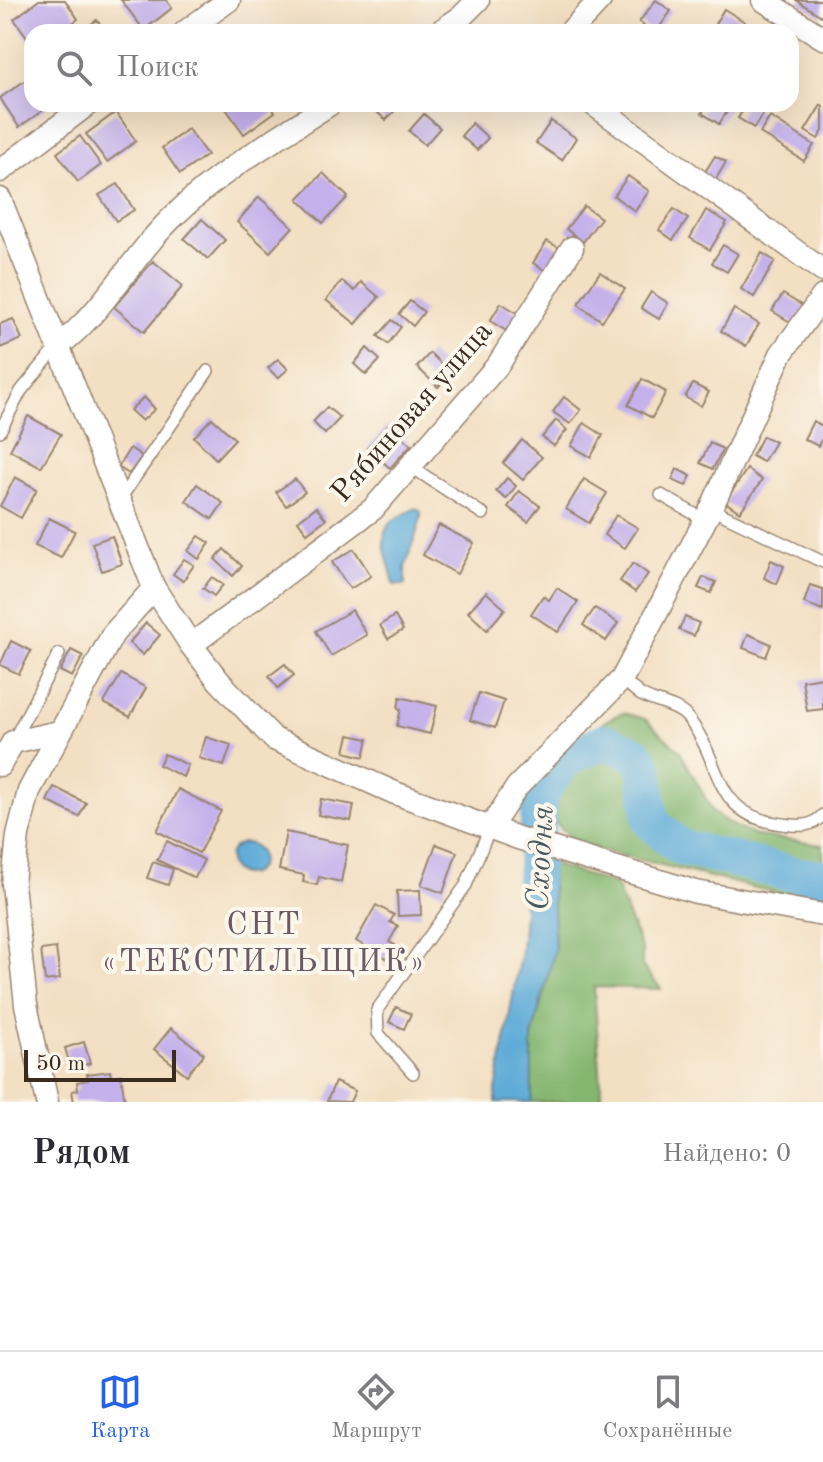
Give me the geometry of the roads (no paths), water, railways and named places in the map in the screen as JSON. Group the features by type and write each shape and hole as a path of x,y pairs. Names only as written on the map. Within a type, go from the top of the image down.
{"street":[{"path":"196,24 229,0"},
{"path":"451,24 478,0"},
{"path":"578,24 600,0"},
{"path":"763,0 823,38"},
{"path":"0,171 77,112"},
{"path":"58,346 79,330 175,214 232,169 318,112"},
{"path":"604,112 823,271"},
{"path":"0,199 154,588 219,681 274,739 395,793 518,838 696,892 823,915"},
{"name":"Рябиновая улица","path":"191,645 373,509 498,365 572,248"},
{"path":"490,828 517,787 622,679 708,514 781,354 823,296"},
{"path":"47,1102 26,1005 13,884 18,835 29,791 59,732 113,634 154,588"},
{"path":"0,765 13,742 59,732"}],"lane":[{"path":"0,431 21,391 58,346"},
{"path":"118,503 208,371"},
{"path":"410,466 483,514"},
{"path":"661,495 823,562"},
{"path":"13,742 59,654"},
{"path":"622,679 641,695 683,713 700,737 724,790 740,811 767,823 803,827 817,822 823,815"},
{"path":"413,1073 378,1033 377,1010 466,885 490,828"}],"water":[{"path":"416,508 421,512 421,519 405,568 405,585 394,585 384,536 392,521"},
{"path":"245,843 257,847 261,859 257,871 245,875 233,871 229,859 233,847"},
{"path":"522,854 551,864 555,949 532,1037 532,1102 496,1102 521,950 524,912"}],"waterway":[{"name":"Сходня","path":"534,881 540,793 566,759 604,741 636,754 645,768 651,822 680,847 796,875 823,877"}],"district":[{"name":"СНТ «ТЕКСТИЛЬЩИК»","path":"264,942"}]}
